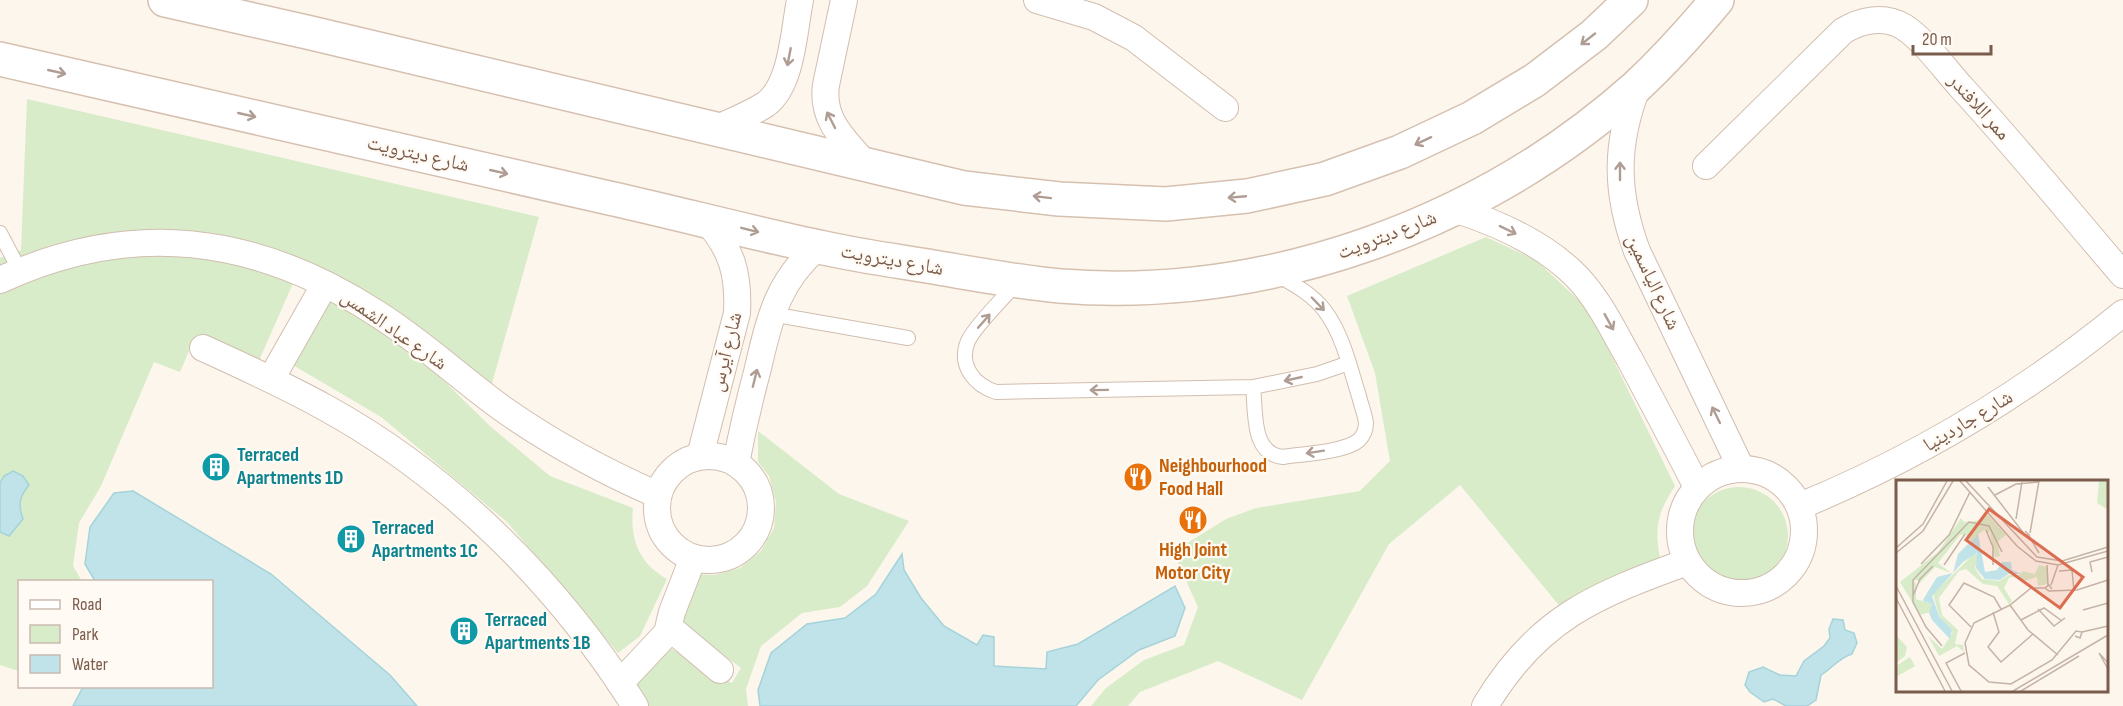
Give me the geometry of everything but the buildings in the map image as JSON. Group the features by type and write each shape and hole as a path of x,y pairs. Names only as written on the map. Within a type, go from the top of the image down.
{"street":[{"path":"165,0 322,35 964,188 1059,199 1166,204 1247,196 1325,179 1400,152 1472,118 1536,80 1594,35 1631,0"},
{"path":"716,129 766,104 779,89 786,71 800,0"},
{"path":"844,0 826,85 825,107 834,127 867,166"},
{"path":"1037,0 1094,16 1134,38 1225,108"},
{"name":"شارع ديترويت","path":"0,59 705,219 818,247 1018,282 1106,288 1168,286 1270,272 1335,255 1390,237 1454,209 1503,183 1558,148 1605,113 1638,85 1685,38 1717,0"},
{"name":"ممر اللافندر","path":"1706,166 1843,32 1866,21 1891,22 1902,26 1921,43 1997,127 2123,275"},
{"name":"شارع الياسمين","path":"1638,85 1623,131 1620,156 1622,204 1628,228 1741,468"},
{"path":"1454,209 1489,221 1530,242 1575,275 1589,291 1601,308 1657,408 1697,487"},
{"name":"شارع آيرس","path":"700,456 737,313 738,296 737,279 726,246 705,219"},
{"name":"شارع عباد الشمس","path":"10,275 81,250 158,241 196,244 262,259 325,284 378,314 503,409 551,441 601,470 658,495"},
{"name":"شارع آيرس","path":"736,462 771,314 794,270 818,247"},
{"path":"271,379 325,284"},
{"name":"شارع جاردينيا","path":"1800,506 1867,476 1960,427 2050,370 2123,313"},
{"path":"203,348 271,379 328,409 382,443 434,481 483,523 571,616 635,706"},
{"path":"713,455 736,462 749,473 758,488 762,504 760,521 753,536 742,549 727,557 710,560 693,558 679,551 667,540 659,526 656,511 662,483 678,465 688,459 713,455"},
{"path":"1741,468 1760,471 1776,478 1790,490 1800,506 1804,527 1803,547 1793,566 1779,581 1760,591 1739,593 1718,589 1701,578 1687,562 1680,543 1680,523 1686,504 1697,487 1710,477 1741,468"},
{"path":"615,675 662,639 693,558"},
{"path":"1485,706 1513,666 1532,644 1561,620 1602,595 1687,562"},
{"path":"671,620 720,670"}],"lane":[{"path":"0,233 10,275"},
{"path":"1253,387 1259,440 1268,452 1275,456 1283,457 1351,445 1362,437 1366,425 1349,363 1335,329 1314,299 1299,287 1270,272"},
{"path":"1018,282 968,342 965,360 972,378 987,389 996,392 1253,387 1317,374 1349,363"},
{"path":"771,314 908,338"}],"green space":[{"path":"27,99 539,217 487,401 407,324 166,236 0,277 0,258 21,250"},
{"path":"1486,237 1536,260 1589,310 1675,486 1659,520 1657,537 1660,558 1588,589 1562,609 1460,485 1389,544 1302,700 1218,661 1140,692 1128,706 1091,706 1106,688 1144,660 1184,645 1198,607 1173,552 1226,519 1256,508 1360,491 1390,461 1375,373 1347,296"},
{"path":"166,251 259,265 294,281 254,372 195,337 180,372 154,362 101,486 79,523 73,566 81,580 18,580 18,671 0,665 0,293 77,263"},
{"path":"312,288 398,336 490,426 550,476 633,508 633,530 638,549 649,565 667,579 640,636 618,653 507,522 381,417 281,358"},
{"path":"758,431 839,494 909,521 867,586 840,607 802,613 761,646 746,689 748,706 647,706 633,684 666,646 732,683 741,668 679,621 697,574 715,575 740,568 761,551 774,528 776,502 769,476 758,462"},
{"path":"1739,487 1758,491 1773,502 1784,517 1788,536 1784,555 1773,570 1758,581 1739,585 1720,581 1705,570 1694,555 1690,536 1694,517 1705,502 1720,491"}],"water":[{"path":"13,471 23,476 29,485 20,501 23,519 9,536 0,532 0,483 4,476"},
{"path":"133,491 271,574 390,675 417,706 73,706 82,688 213,688 213,580 94,580 85,564 90,527 114,493"},
{"path":"902,554 904,570 921,598 944,626 977,645 983,635 994,637 994,666 1046,669 1047,652 1078,644 1175,586 1185,608 1175,636 1139,650 1098,680 1076,706 760,706 758,690 771,653 807,624 845,618 876,594"},
{"path":"1833,619 1843,620 1845,630 1854,633 1857,643 1852,654 1821,675 1816,700 1807,706 1786,706 1773,699 1764,702 1750,692 1745,685 1749,672 1763,667 1780,675 1796,676 1804,661 1824,646 1830,638 1829,629"}],"place":[{"name":"Terraced Apartments 1D","path":"216,467"},
{"name":"Neighbourhood Food Hall","path":"1138,477"},
{"name":"High Joint Motor City","path":"1193,520"},
{"name":"Terraced Apartments 1C","path":"351,539"},
{"name":"Terraced Apartments 1B","path":"464,631"}]}
